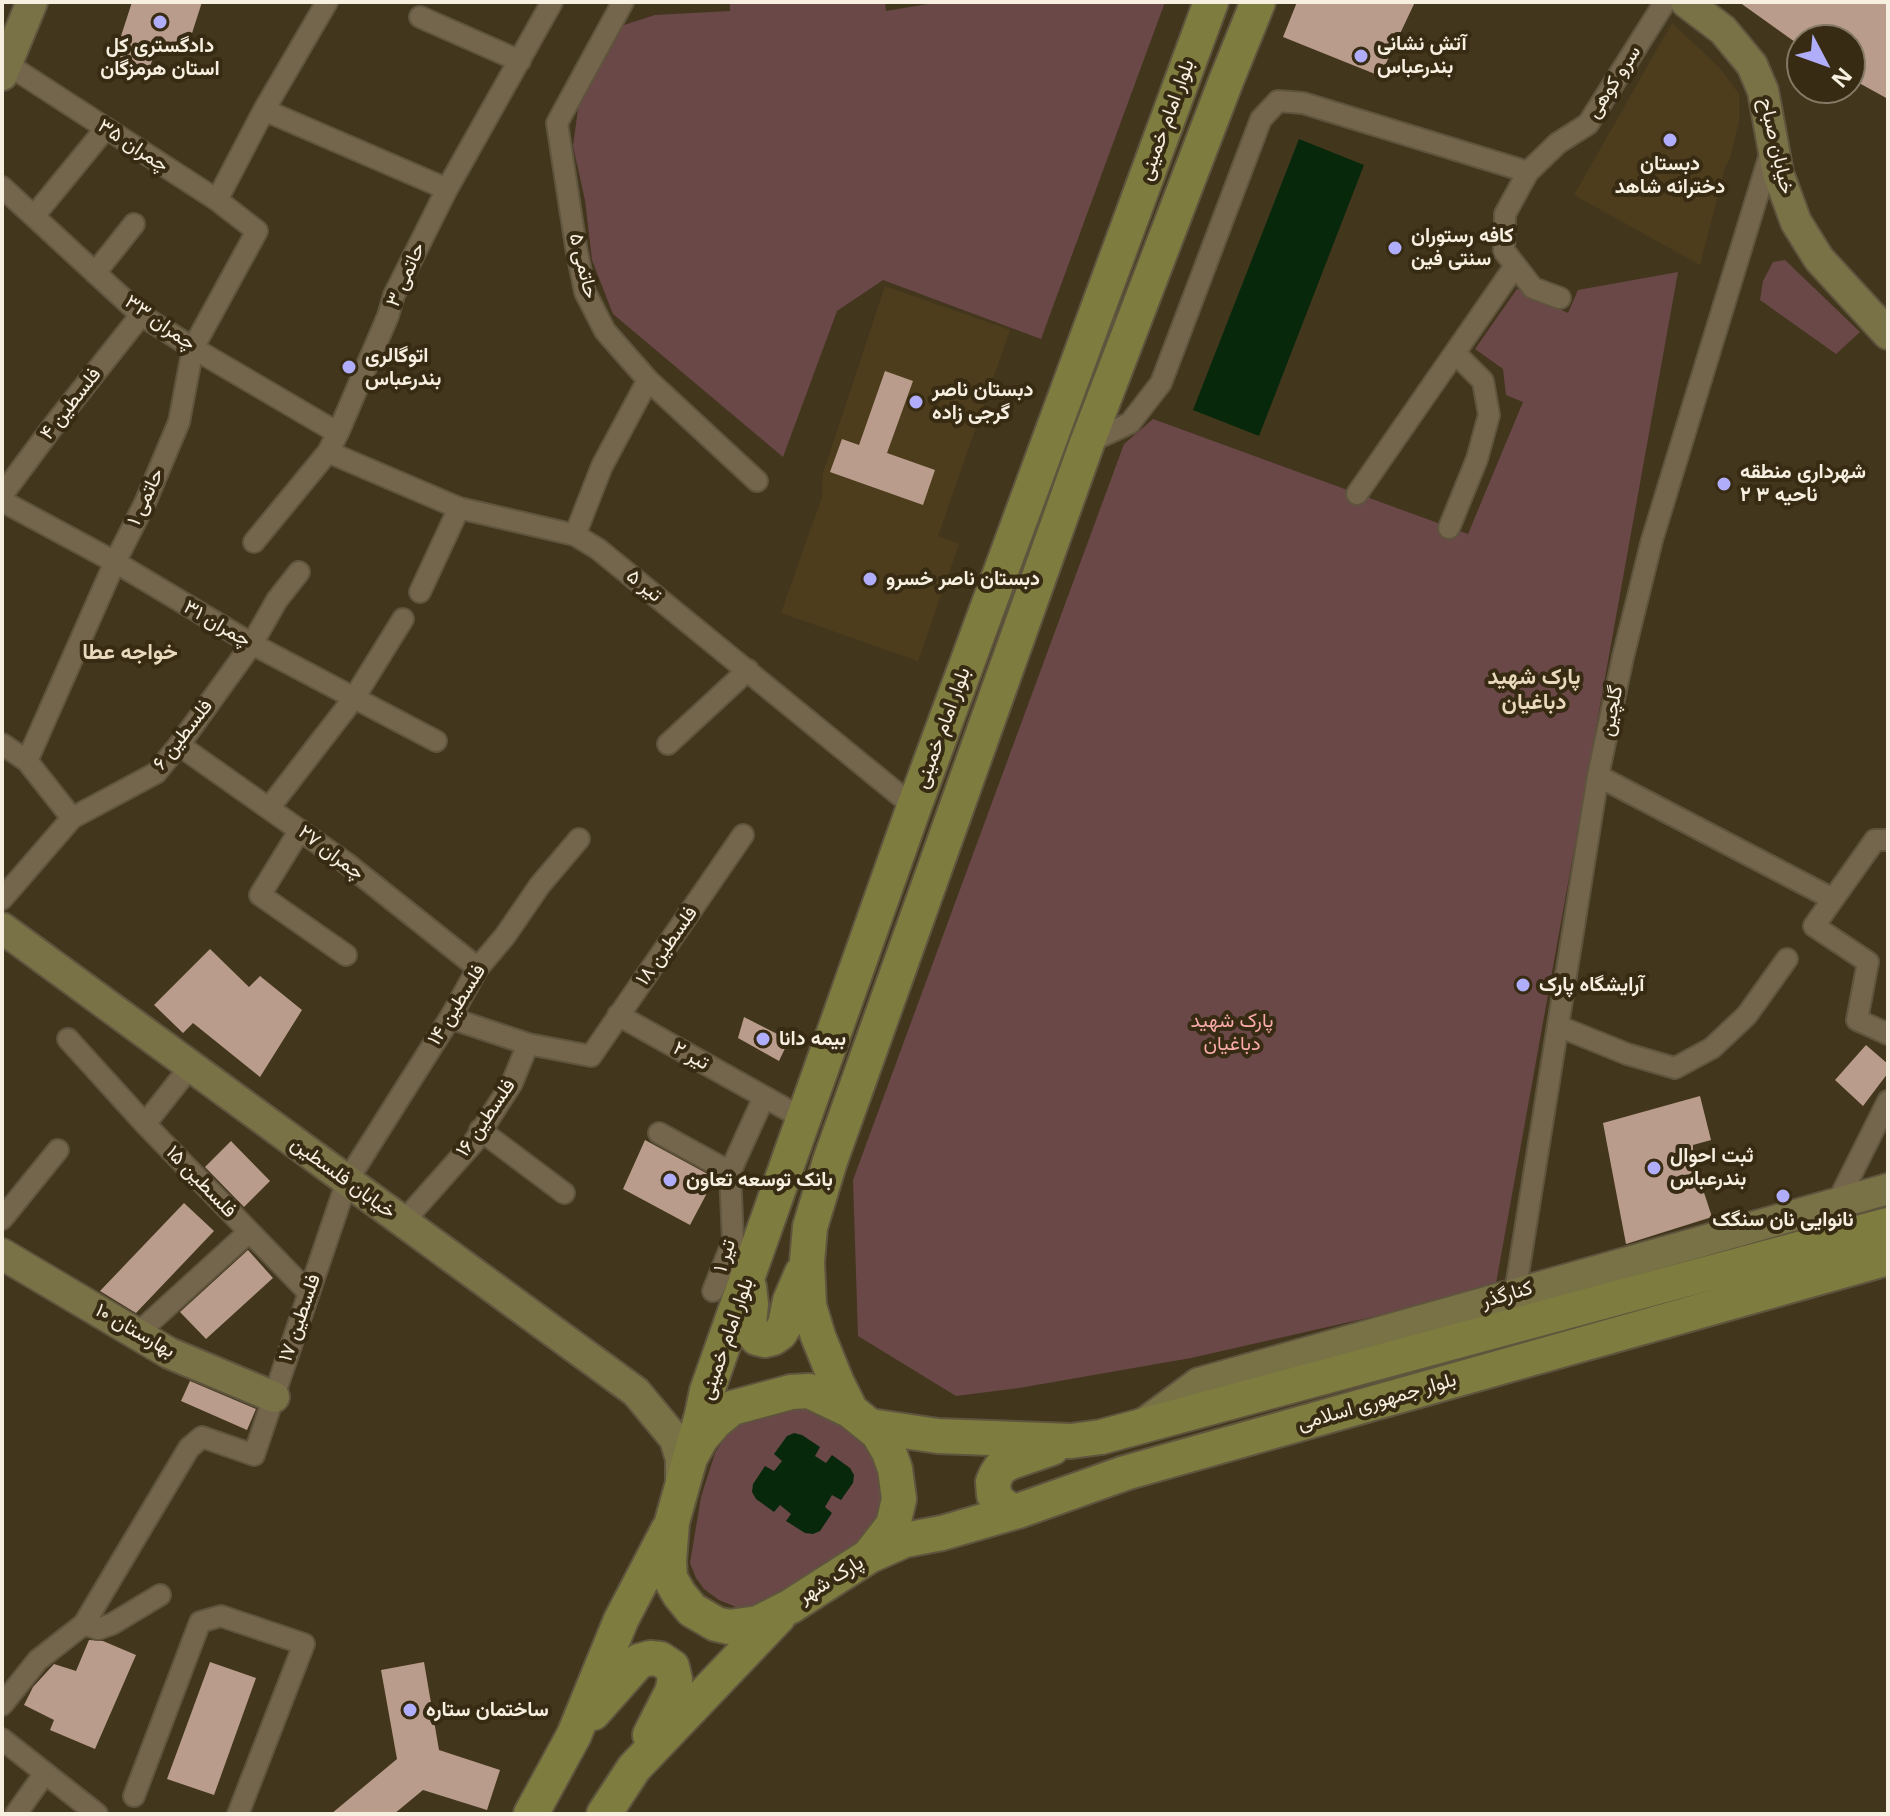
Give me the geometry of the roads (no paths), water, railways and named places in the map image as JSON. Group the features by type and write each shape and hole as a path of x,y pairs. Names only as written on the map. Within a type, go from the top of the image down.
{"main road":[{"name":"بلوار امام خمینی","path":"682,1462 702,1415 707,1391 914,807 1211,2"},
{"name":"بلوار امام خمینی","path":"860,1418 837,1383 809,1306 807,1262 810,1227 830,1161 1087,443 1258,2"},
{"name":"بلوار جمهوری اسلامی","path":"860,1418 924,1435 1071,1441 1101,1437 1888,1225"},
{"name":"بلوار جمهوری اسلامی","path":"869,1556 905,1540 942,1533 1018,1511 1125,1473 1888,1258"},
{"path":"747,1278 751,1330 757,1338 773,1338 785,1325 790,1301 807,1262"},
{"name":"پارک شهر","path":"809,1391 860,1418 878,1433 889,1452 899,1499 893,1525 869,1556 791,1606 758,1623 729,1627 716,1624 692,1610 670,1578 672,1522 682,1462 715,1422 732,1408 750,1402 809,1391"},
{"path":"1018,1511 1010,1510 994,1495 993,1482 1001,1467 1071,1441"},
{"path":"531,1814 574,1735 621,1620 672,1522"},
{"path":"634,1768 791,1606"},
{"path":"574,1735 639,1661 660,1659 672,1667 675,1680 672,1692 634,1768 604,1814"}],"street":[{"path":"4,70 32,2"},
{"path":"217,200 264,110 327,2"},
{"name":"حاتمی ۳","path":"254,542 328,452 388,316 394,295 447,189 552,2"},
{"name":"حاتمی ۵","path":"623,2 557,123 585,292 605,331 648,380 757,481"},
{"name":"سرو کوهی","path":"1515,266 1504,251 1505,214 1528,172 1558,143 1588,124 1665,2"},
{"name":"خیابان صباح","path":"1686,2 1723,30 1752,65 1763,91 1778,173 1796,222 1819,259 1888,334"},
{"path":"420,17 520,61"},
{"name":"چمران ۳۵","path":"4,70 106,128 217,200 257,231"},
{"path":"1087,443 1130,423 1161,383 1261,119 1278,101 1303,103 1528,172"},
{"path":"264,110 447,189"},
{"path":"34,216 106,128"},
{"name":"گلچین","path":"1515,1293 1598,776 1623,657 1652,540 1773,145"},
{"name":"چمران ۳۳","path":"2,187 141,315 338,433"},
{"path":"95,273 134,224"},
{"name":"حاتمی ۱","path":"27,761 179,422 193,348 257,231"},
{"path":"1357,494 1515,266 1533,288 1560,298"},
{"name":"فلسطین ۴","path":"2,498 9,470 57,421 141,315"},
{"path":"1449,528 1477,459 1489,415 1483,381 1455,353"},
{"path":"575,535 602,466 648,380"},
{"name":"تیر ۵","path":"328,452 459,508 575,535 609,558 914,807"},
{"name":"چمران ۳۱","path":"2,498 252,644 436,741"},
{"path":"420,592 459,508"},
{"name":"فلسطین ۶","path":"2,899 72,818 156,773 252,644 277,600 299,572"},
{"path":"269,808 354,698 403,619"},
{"path":"668,744 748,670"},
{"path":"2,744 27,761 72,818"},
{"name":"چمران ۲۷","path":"179,745 346,863 478,968"},
{"path":"1598,776 1833,899"},
{"path":"300,830 260,895 346,955"},
{"name":"فلسطین ۱۸","path":"528,1044 591,1056 743,835"},
{"name":"فلسطین ۱۴","path":"347,1181 478,968 579,839"},
{"path":"1888,840 1875,840 1814,926 1868,962 1857,1020 1888,1034"},
{"name":"خیابان فلسطین","path":"4,934 636,1392 682,1462"},
{"path":"1558,1026 1627,1054 1675,1068 1712,1048 1747,1015 1787,959"},
{"name":"تیر ۲","path":"618,1015 804,1119"},
{"path":"450,1018 528,1044"},
{"name":"فلسطین ۱۵","path":"68,1039 145,1124 309,1293"},
{"name":"فلسطین ۱۶","path":"403,1222 474,1142 512,1083 528,1044"},
{"path":"145,1124 190,1067"},
{"name":"تیر ۱","path":"713,1291 733,1241 730,1172 764,1097"},
{"path":"1837,1203 1888,1101"},
{"path":"480,1130 564,1193"},
{"path":"659,1133 730,1172"},
{"path":"2,1219 58,1150"},
{"name":"فلسطین ۱۷","path":"84,1624 189,1448 202,1437 254,1455 347,1181"},
{"name":"کنارگذر","path":"1138,1428 1199,1383 1888,1189"},
{"path":"137,1334 249,1232"},
{"name":"بهارستان ۱۰","path":"2,1254 169,1353 274,1397"},
{"path":"2,1705 38,1660 84,1624 98,1629 112,1624 160,1595"},
{"path":"134,1796 200,1622 221,1616 304,1644 238,1814"},
{"path":"2,1739 97,1814"},
{"path":"16,1814 45,1773"}],"place":[{"name":"دادگستری کل استان هرمزگان","path":"160,22"},
{"name":"آتش نشانی بندرعباس","path":"1361,56"},
{"name":"دبستان دخترانه شاهد","path":"1670,140"},
{"name":"کافه رستوران سنتی فین","path":"1395,248"},
{"name":"اتوگالری بندرعباس","path":"349,367"},
{"name":"دبستان ناصر گرجی زاده","path":"916,402"},
{"name":"شهرداری منطقه ۲ ناحیه ۳","path":"1724,484"},
{"name":"دبستان ناصر خسرو","path":"870,579"},
{"name":"آرایشگاه پارک","path":"1523,985"},
{"name":"بیمه دانا","path":"763,1039"},
{"name":"ثبت احوال بندرعباس","path":"1654,1168"},
{"name":"بانک توسعه تعاون","path":"670,1180"},
{"name":"نانوایی نان سنگک","path":"1783,1196"},
{"name":"ساختمان ستاره","path":"410,1710"}],"district":[{"name":"خواجه عطا","path":"130,653"},
{"name":"پارک شهید دباغیان","path":"1534,690"}]}
